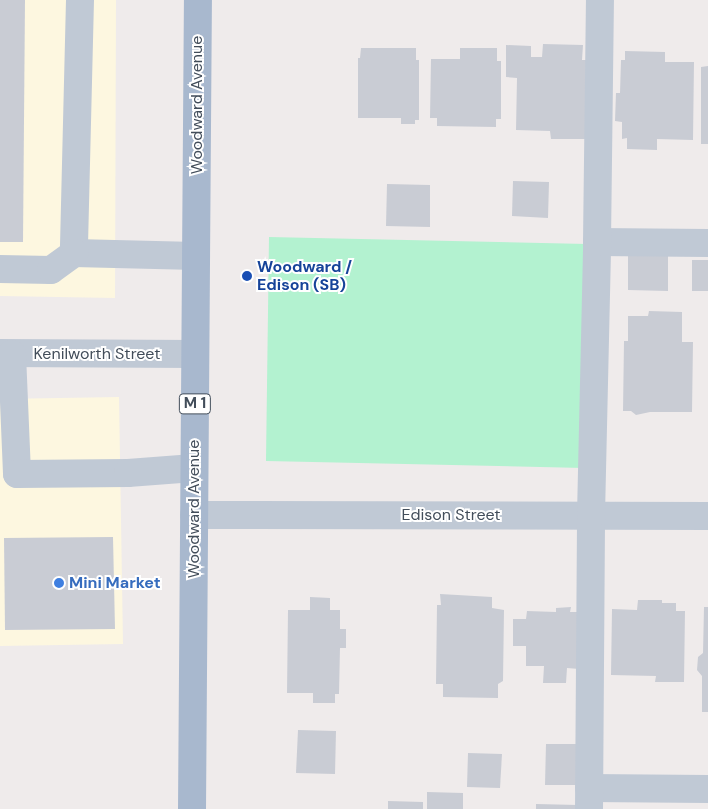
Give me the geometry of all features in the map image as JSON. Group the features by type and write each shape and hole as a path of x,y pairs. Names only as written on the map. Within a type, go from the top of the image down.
{"main road":[{"name":"Woodward Avenue","path":"192,809 198,0"}],"street":[{"path":"74,253 80,0"},
{"path":"600,0 591,516 589,798 708,789"},
{"path":"597,242 708,243"},
{"path":"0,269 51,270 74,253 196,256"},
{"path":"6,354 17,474 128,473 194,468"},
{"name":"Kenilworth Street","path":"6,354 195,354"},
{"name":"Edison Street","path":"194,515 708,516"}],"shaded area":[{"path":"0,0 116,0 115,298 0,296"},
{"path":"119,397 123,644 0,646 0,399"}],"green space":[{"path":"269,237 587,244 584,468 266,461"}],"building":[{"path":"0,0 25,0 23,242 0,242"},
{"path":"543,44 583,45 582,60 586,60 585,139 551,139 550,131 516,130 517,78 506,77 506,45 531,46 531,57 542,57"},
{"path":"361,48 416,48 416,60 419,60 419,120 415,120 415,124 401,124 401,118 358,118 358,58 360,58"},
{"path":"460,48 497,48 497,61 501,61 501,119 496,119 496,127 437,126 437,118 430,118 431,59 460,59"},
{"path":"625,51 665,52 665,62 694,62 693,140 657,139 657,150 627,149 627,138 622,139 622,122 615,121 616,93 620,93 621,60 625,60"},
{"path":"708,66 708,144 701,144 701,67"},
{"path":"513,181 549,182 548,218 512,216"},
{"path":"387,184 430,185 430,227 386,226"},
{"path":"628,253 668,253 668,291 628,290"},
{"path":"692,260 708,260 708,291 692,291"},
{"path":"649,311 682,312 682,342 693,342 692,412 650,412 636,415 631,411 623,411 624,341 628,341 628,316 648,316"},
{"name":"Mini Market","path":"113,537 115,629 5,630 4,538"},
{"path":"440,594 492,597 492,608 504,610 503,681 498,684 498,698 443,697 443,684 436,684 437,605 441,605"},
{"path":"310,597 330,598 330,610 340,610 340,629 346,629 346,648 340,648 339,694 335,694 335,703 313,703 313,693 287,693 288,610 310,610"},
{"path":"638,600 662,600 662,603 676,603 676,611 685,611 684,682 655,682 656,676 611,675 612,609 637,610"},
{"path":"571,607 570,612 579,612 579,669 567,668 566,683 543,683 544,666 526,666 526,646 513,646 513,619 526,619 527,611 556,612 556,608"},
{"path":"704,607 708,607 708,712 702,712 702,676 697,670 698,657 703,653"},
{"path":"298,730 336,731 335,774 296,773"},
{"path":"546,744 580,744 580,785 545,785"},
{"path":"468,753 502,754 500,788 467,787"},
{"path":"427,792 463,793 463,809 427,809"},
{"path":"388,801 423,802 423,809 388,809"},
{"path":"536,804 578,805 578,809 536,809"}],"place":[{"name":"Woodward / Edison (SB)","path":"247,276"},
{"name":"Mini Market","path":"59,583"}]}
